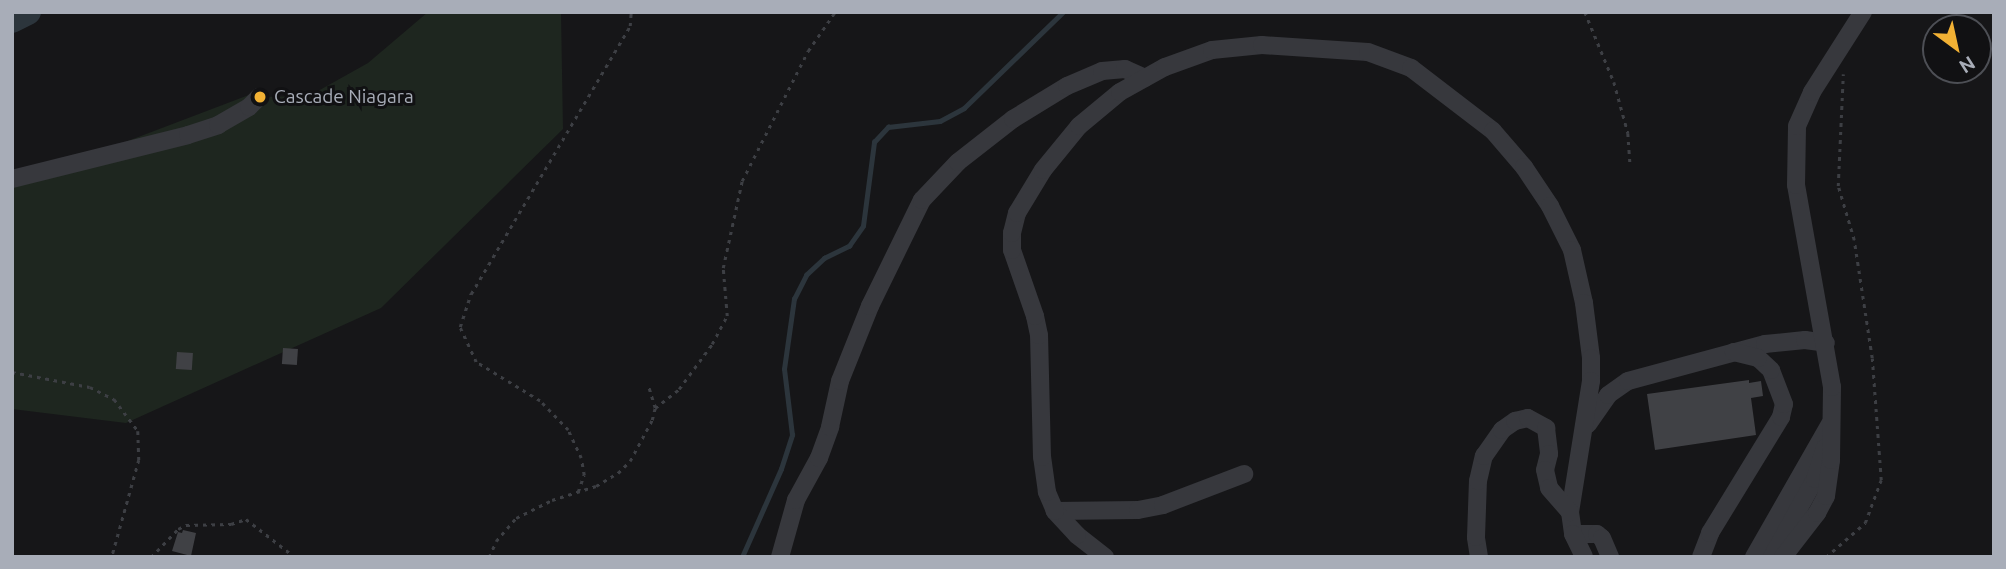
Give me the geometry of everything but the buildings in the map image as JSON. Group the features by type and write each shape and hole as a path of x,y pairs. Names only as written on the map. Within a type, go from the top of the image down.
{"street":[{"path":"1783,557 1817,513 1826,496 1830,478 1832,387 1796,184 1795,148 1804,109 1863,12"},
{"path":"1105,557 1077,535 1055,512 1046,492 1042,457 1039,335 1012,250 1012,233 1017,212 1043,170 1079,126 1120,92 1165,67 1212,50 1262,45 1368,52 1411,68 1493,131 1524,167 1549,206 1572,250 1584,303 1591,358 1583,433 1570,512 1573,534 1584,557"},
{"path":"780,557 796,500 819,458 830,427 840,381 870,306 922,200 976,148 1013,119 1067,86 1102,71 1125,69 1145,78"},
{"path":"12,179 208,129 249,107 259,97"},
{"path":"1583,433 1608,395 1628,381 1731,351 1805,340 1826,343"},
{"path":"1701,557 1710,533 1781,416 1784,404 1771,370 1758,358 1731,351"},
{"path":"1479,557 1476,537 1478,481 1484,456 1502,430 1515,421 1528,418 1546,428 1549,454 1545,470 1549,488 1570,512"},
{"path":"1754,557 1831,421"},
{"path":"1772,557 1815,479 1831,421"},
{"path":"1055,512 1138,510 1163,505 1244,474"},
{"path":"1573,534 1597,534 1602,538 1610,557"}],"path":[{"path":"578,492 584,475 581,458 568,430 540,401 476,362 460,327 471,294 629,26 631,12"},
{"path":"655,408 679,388 712,344 727,316 723,268 742,181 808,51 835,12"},
{"path":"1585,12 1614,82 1628,133 1630,164"},
{"path":"1825,557 1866,523 1881,481 1872,358 1854,240 1838,186 1843,74 1840,50"},
{"path":"12,372 90,387 114,399 138,431 139,460 112,557"},
{"path":"489,557 496,541 516,518 552,500 608,480 630,461 647,433 655,408 649,385"},
{"path":"151,557 178,529 186,525 231,524 246,519 295,557"}],"shaded area":[{"path":"428,12 561,12 563,129 381,308 126,423 12,409 12,185 254,93 259,97 309,96 368,63"}],"waterway":[{"path":"12,20 28,12"},
{"path":"742,557 781,469 792,435 784,369 794,299 806,275 824,258 849,246 863,226 874,142 888,127 940,121 964,108 1063,12"}],"place":[{"name":"Cascade Niagara","path":"260,97"}]}
